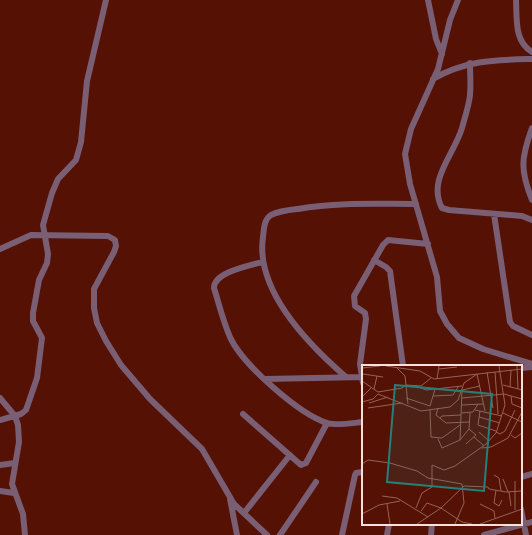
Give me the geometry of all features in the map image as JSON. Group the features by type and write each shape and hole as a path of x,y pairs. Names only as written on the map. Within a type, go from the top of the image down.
{"street":[{"path":"0,420 22,414 26,410 33,395 38,372 42,338 33,321 33,313 39,280 47,264 48,254 43,225 52,194 58,180 76,160 81,142 87,81 106,0"},
{"path":"428,0 436,39 442,55"},
{"path":"458,0 450,20 442,55 411,129 406,154 410,184 437,277 440,311 447,324 459,338 483,349 532,366"},
{"path":"516,0 517,24 520,40 525,48 532,52"},
{"path":"433,79 448,71 483,61 532,59"},
{"path":"470,64 468,101 456,144 438,178 438,200 442,208 449,210 522,216 532,220"},
{"path":"532,128 524,150 523,170 532,200"},
{"path":"346,377 326,360 303,335 277,297 262,262 262,241 265,223 271,215 325,204 416,204"},
{"path":"494,214 510,322 512,326 532,335"},
{"path":"0,249 26,237 108,236 115,240 116,246 114,252 94,289 94,308 97,323 121,365 150,399 202,449 229,495 244,513 267,535"},
{"path":"362,374 360,364 366,319 365,313 355,306 354,296 374,260 388,240 428,244"},
{"path":"374,260 386,267 390,272 403,365"},
{"path":"262,262 218,278 214,282 214,288 231,338 239,350 265,379 300,408 327,423 362,422"},
{"path":"522,368 532,366"},
{"path":"265,379 346,377 362,379"},
{"path":"0,398 15,416 19,442 12,484 14,493 23,514 25,535"},
{"path":"243,414 301,465 306,463 327,423"},
{"path":"244,513 290,455"},
{"path":"0,465 15,463"},
{"path":"342,535 355,476 356,473 362,472"},
{"path":"522,477 532,474"},
{"path":"280,535 316,482"},
{"path":"0,491 14,493"},
{"path":"229,495 237,535"},
{"path":"522,514 526,535"},
{"path":"524,524 532,522"},
{"path":"388,535 390,525"},
{"path":"431,535 432,525"},
{"path":"484,535 520,525"}]}
